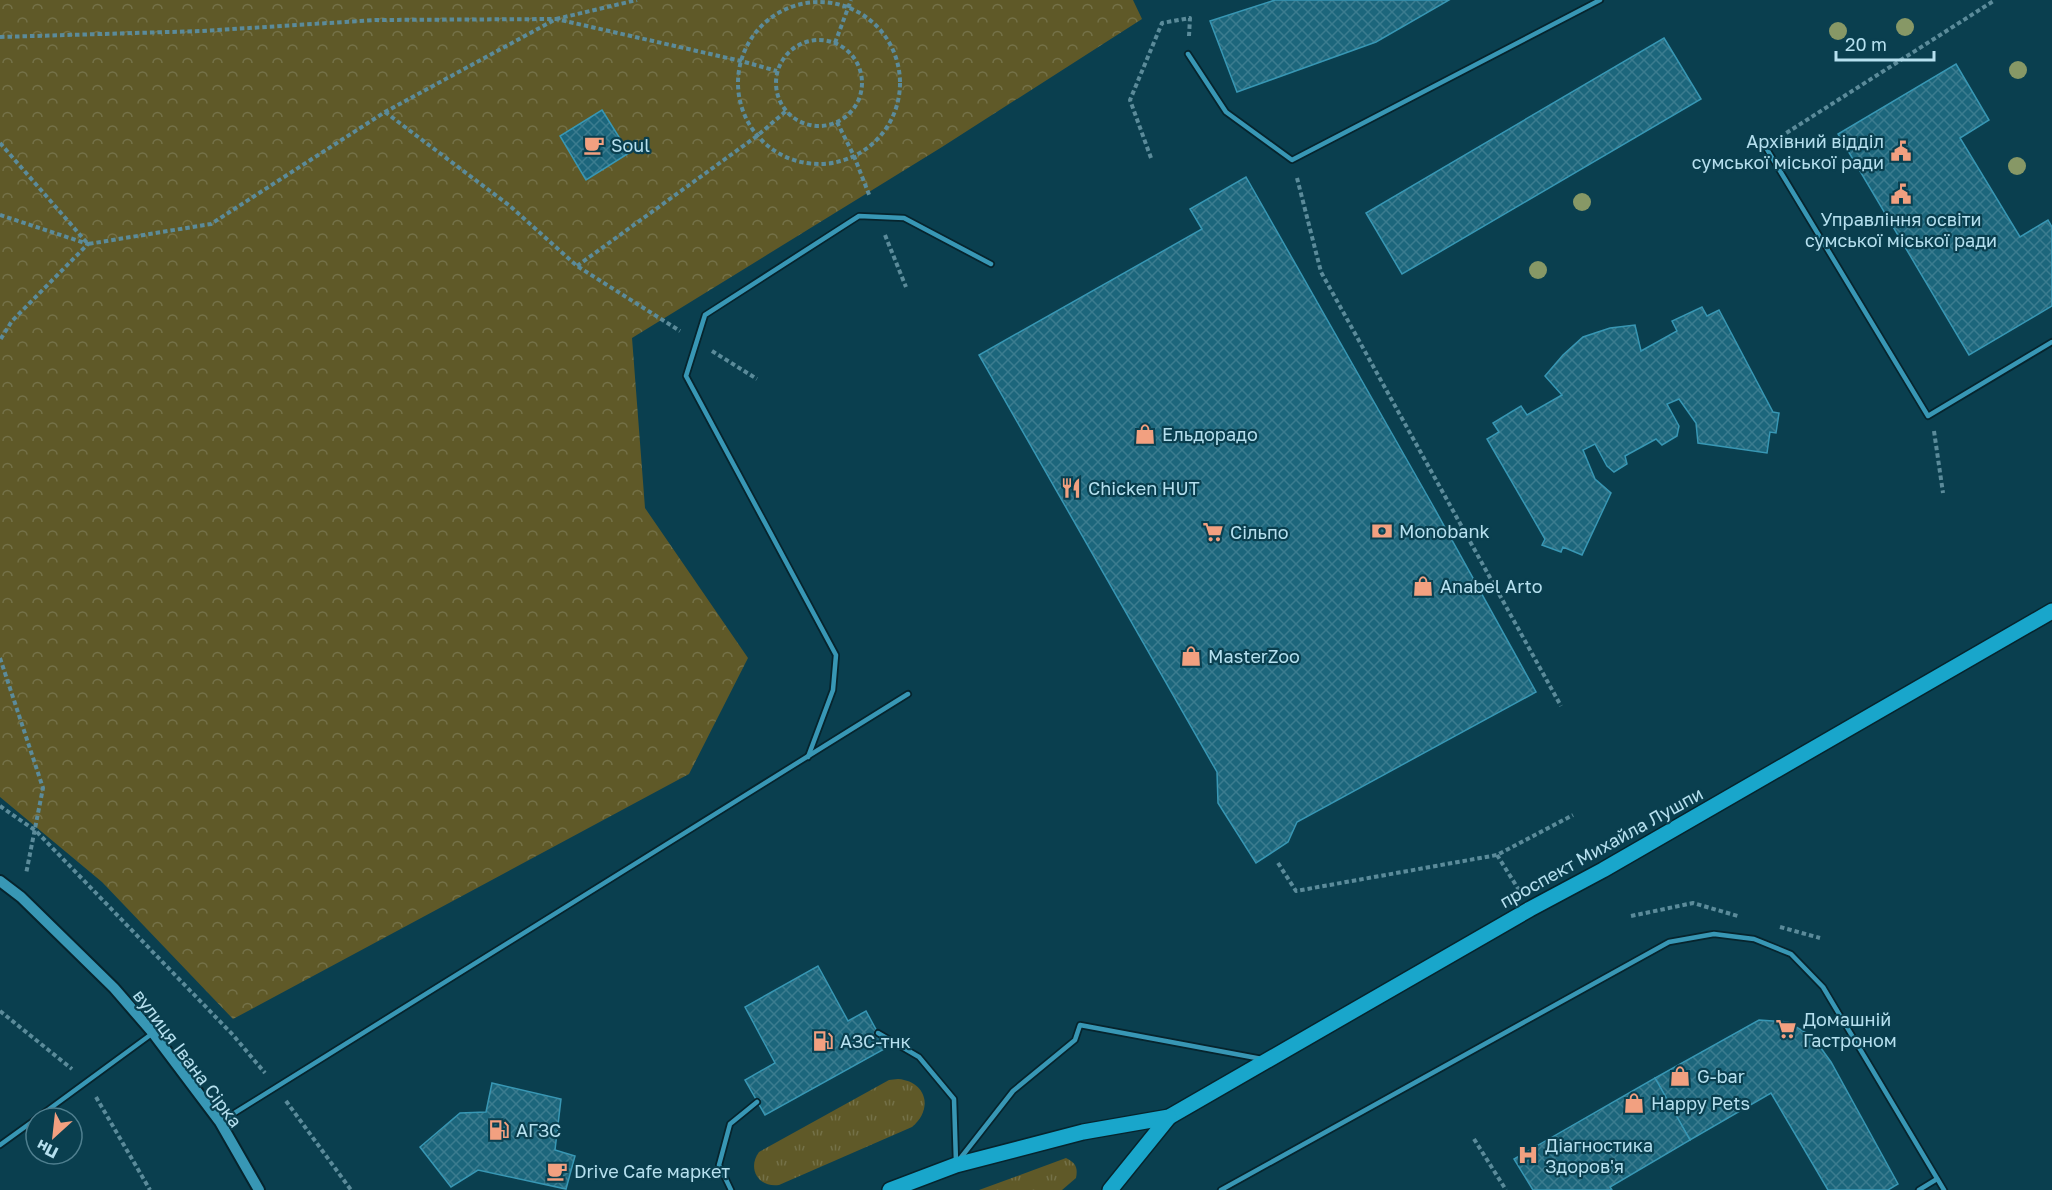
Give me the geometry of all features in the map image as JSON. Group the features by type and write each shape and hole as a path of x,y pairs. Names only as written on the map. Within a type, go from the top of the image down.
{"main road":[{"name":"проспект Михайла Лушпи","path":"890,1190 956,1165 1083,1132 1169,1117 2052,611"},
{"name":"проспект Михайла Лушпи","path":"1117,1188 1169,1117"}],"street":[{"name":"вулиця Івана Сірка","path":"0,881 21,897 114,988 153,1033 220,1122 259,1190"}],"lane":[{"path":"1188,54 1226,112 1292,160 1600,0"},
{"path":"1765,146 1928,416 2052,342"},
{"path":"808,757 833,690 836,655 686,376 705,315 859,216 904,218 991,264"},
{"path":"220,1122 908,694"},
{"path":"1221,1190 1669,942 1714,934 1754,939 1791,954 1823,987 1944,1190"},
{"path":"956,1165 1013,1091 1075,1040 1080,1025 1269,1060"},
{"path":"53,1106 153,1033"},
{"path":"878,1033 919,1057 954,1099 956,1165"},
{"path":"731,1190 719,1165 730,1124 757,1101"},
{"path":"0,1145 24,1127"},
{"path":"1919,1190 1937,1179"}],"path":[{"path":"0,37 202,31 376,20 556,19 637,0"},
{"path":"835,43 851,0"},
{"path":"1765,146 1995,0"},
{"path":"822,2 848,7 872,21 889,42 899,67 900,93 892,120 876,141 854,156 828,164 802,163 777,152 757,136 744,113 738,87 741,61 752,36 771,17 795,5 822,2"},
{"path":"1151,158 1130,100 1162,23 1190,18 1188,54"},
{"path":"0,215 88,244 211,224 385,112 556,19 777,71"},
{"path":"820,40 835,43 847,50 859,68 862,88 858,103 849,114 837,122 824,126 810,126 797,120 786,111 779,99 776,85 777,71 784,58 794,48 807,42 820,40"},
{"path":"578,266 757,136 786,111"},
{"path":"385,112 510,206 578,266 757,379"},
{"path":"0,144 88,244"},
{"path":"1292,160 1321,272 1561,706"},
{"path":"0,340 12,321 88,244"},
{"path":"1932,414 1943,493"},
{"path":"0,658 44,788 21,897"},
{"path":"0,806 36,831 234,1035 276,1086 351,1190"},
{"path":"1278,863 1296,891 1497,855 1573,815"},
{"path":"1497,855 1530,909"},
{"path":"1474,1140 1506,1190"}],"green space":[{"path":"0,0 1133,0 1142,19 942,147 632,338 645,508 748,658 689,774 233,1019 102,882 0,797"},
{"path":"898,1079 915,1085 924,1097 923,1112 912,1127 779,1185 765,1183 757,1176 754,1164 759,1152 889,1080"},
{"path":"1066,1158 1074,1164 1077,1174 1076,1178 1062,1190 979,1190"}],"building":[{"path":"1275,0 1449,0 1376,42 1237,92 1210,21"},
{"path":"1664,38 1701,99 1402,274 1366,213"},
{"path":"1956,64 1989,120 1960,138 2020,237 2048,220 2052,227 2052,306 1969,355 1838,134"},
{"name":"Soul","path":"602,110 629,153 586,180 560,136"},
{"path":"1246,177 1536,692 1297,822 1288,842 1256,863 1218,803 1217,772 979,355 1202,229 1190,209"},
{"path":"1702,307 1707,316 1719,310 1773,412 1779,413 1776,433 1770,432 1767,453 1698,443 1696,423 1679,399 1667,404 1679,426 1677,436 1662,445 1656,439 1625,456 1627,464 1614,472 1607,466 1595,444 1583,450 1595,479 1611,493 1582,555 1563,547 1561,552 1542,545 1545,539 1487,439 1499,432 1493,423 1521,406 1527,415 1562,395 1545,376 1583,337 1610,328 1635,325 1641,351 1677,331 1672,321"},
{"name":"АЗС-тнк","path":"818,966 848,1021 866,1011 886,1048 765,1115 745,1080 775,1063 745,1007"},
{"path":"1759,1020 1788,1022 1813,1037 1831,1062 1898,1184 1888,1190 1828,1190 1771,1093 1690,1140 1655,1078"},
{"path":"1655,1078 1690,1140 1610,1187 1612,1190 1533,1190 1514,1159"},
{"name":"АГЗС","path":"492,1083 561,1099 555,1150 575,1156 566,1189 478,1170 451,1187 420,1147 460,1113 486,1112"}],"place":[{"name":"Soul","path":"594,145"},
{"name":"Архівний відділ сумської міської ради","path":"1901,151"},
{"name":"Управління освіти сумської міської ради","path":"1901,194"},
{"name":"Ельдорадо","path":"1145,434"},
{"name":"Chicken HUT","path":"1071,488"},
{"name":"Monobank","path":"1382,531"},
{"name":"Сільпо","path":"1213,532"},
{"name":"Anabel Arto","path":"1423,586"},
{"name":"MasterZoo","path":"1191,656"},
{"name":"Домашній Гастроном","path":"1786,1029"},
{"name":"АЗС-тнк","path":"823,1041"},
{"name":"G-bar","path":"1680,1076"},
{"name":"Happy Pets","path":"1634,1103"},
{"name":"АГЗС","path":"499,1130"},
{"name":"Діагностика Здоров'я","path":"1528,1155"},
{"name":"Drive Cafe маркет","path":"557,1171"}]}
